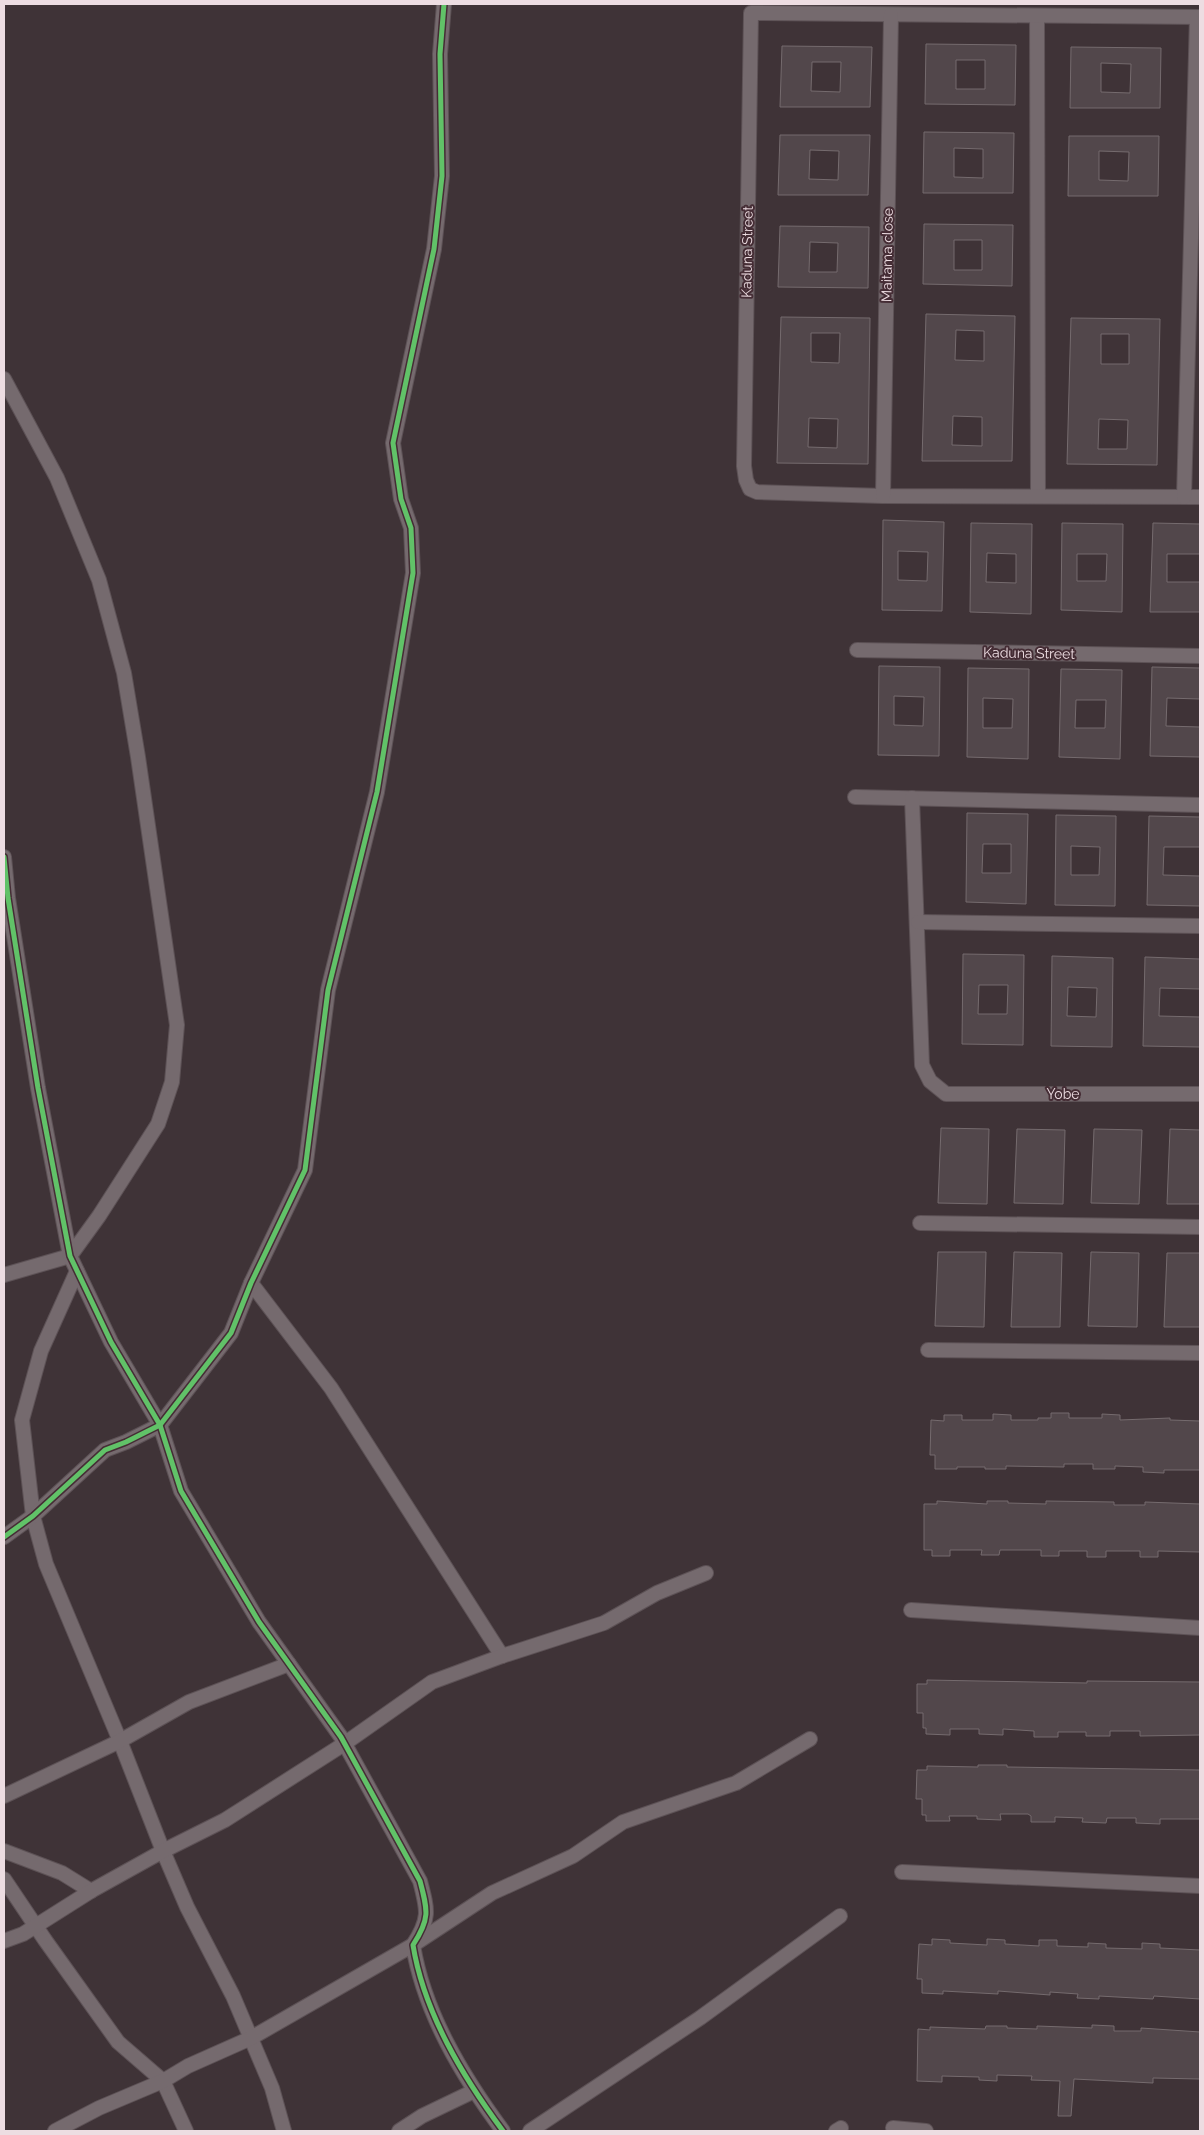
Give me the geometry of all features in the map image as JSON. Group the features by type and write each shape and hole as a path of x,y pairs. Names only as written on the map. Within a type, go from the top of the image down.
{"street":[{"path":"4,1537 33,1516 105,1450 160,1425 231,1333 251,1283 305,1170 328,990 377,792 413,573 411,528 401,499 393,443 434,249 442,176 440,54 444,4"},
{"name":"Kaduna Street","path":"883,496 757,492 750,490 744,466 751,13 891,15"},
{"path":"891,15 1198,17 1184,497"},
{"name":"Maitama close","path":"883,496 891,15"},
{"path":"1037,16 1038,496"},
{"path":"4,379 57,478 99,580 119,655 138,757 177,1025 172,1082 158,1124 99,1216 70,1256 4,1275"},
{"path":"883,496 1200,497"},
{"name":"Kaduna Street","path":"857,650 1200,656"},
{"path":"855,797 1200,805"},
{"path":"912,798 918,922 1200,926"},
{"path":"4,857 8,898 38,1088 70,1256 111,1342 160,1425 182,1491 259,1622 344,1744 420,1881 426,1906 425,1928 413,1945 419,1970 440,2028 474,2091 503,2131"},
{"name":"Yobe","path":"918,922 922,1065 930,1081 946,1094 1200,1094"},
{"path":"920,1223 1200,1227"},
{"path":"77,1272 41,1351 22,1420 33,1516 46,1564 120,1740 163,1851 187,1907 233,1996 272,2088 284,2131"},
{"path":"251,1283 331,1388 502,1656"},
{"path":"928,1350 1200,1353"},
{"path":"4,1941 23,1934 91,1891 163,1851 225,1820 344,1744 432,1682 502,1656 604,1623 657,1593 706,1573"},
{"path":"911,1610 1200,1628"},
{"path":"4,1796 120,1740 189,1702 289,1664"},
{"path":"55,2131 98,2108 163,2081 188,2066 251,2038 413,1945 492,1894 573,1856 623,1822 736,1783 810,1739"},
{"path":"4,1851 62,1873 91,1891"},
{"path":"902,1872 1200,1886"},
{"path":"4,1879 118,2042 163,2081 186,2131"},
{"path":"530,2131 700,2018 840,1916"},
{"path":"399,2131 422,2116 474,2091"},
{"path":"893,2128 926,2131"}],"building":[{"path":"926,44 1016,45 1015,105 925,104","holes":["956,60 985,60 985,89 956,89"]},
{"path":"782,46 872,47 870,107 780,107","holes":["812,62 841,62 840,92 811,91"]},
{"path":"1071,47 1161,48 1160,108 1070,108","holes":["1101,63 1131,64 1130,93 1101,92"]},
{"path":"924,132 1014,133 1013,193 923,193","holes":["954,148 983,149 983,178 954,177"]},
{"path":"780,135 870,135 868,195 778,195","holes":["810,150 839,151 838,180 809,179"]},
{"path":"1069,136 1159,136 1158,196 1068,196","holes":["1099,151 1129,152 1128,181 1099,180"]},
{"path":"924,224 1013,225 1012,286 923,284","holes":["954,240 982,240 982,270 954,270"]},
{"path":"780,226 869,227 868,288 778,287","holes":["810,242 838,243 837,272 809,272"]},
{"path":"926,314 1015,316 1012,461 922,461","holes":["956,330 984,331 984,361 955,360","953,416 982,417 982,446 952,445"]},
{"path":"781,317 870,318 868,464 777,463","holes":["811,333 840,333 839,363 811,362","809,418 838,419 837,448 808,447"]},
{"path":"1071,318 1160,319 1157,465 1067,464","holes":["1101,334 1129,334 1129,364 1101,364","1099,419 1128,420 1127,449 1098,449"]},
{"path":"883,520 944,522 942,611 882,610","holes":["898,551 928,552 927,581 898,580"]},
{"path":"971,523 1032,524 1031,614 970,612","holes":["987,553 1016,554 1016,583 986,582"]},
{"path":"1062,523 1123,524 1122,612 1061,610","holes":["1077,554 1107,554 1106,581 1077,581"]},
{"path":"1153,523 1200,524 1200,554 1167,554 1167,582 1200,582 1200,612 1150,612"},
{"path":"879,666 940,667 939,756 878,755","holes":["894,696 924,697 923,726 894,725"]},
{"path":"1152,667 1200,668 1200,699 1167,698 1166,726 1200,727 1200,757 1150,756"},
{"path":"968,668 1029,669 1028,759 967,757","holes":["983,698 1013,699 1012,728 983,728"]},
{"path":"1061,669 1122,670 1120,759 1059,757","holes":["1076,700 1106,700 1105,728 1075,728"]},
{"path":"967,813 1028,814 1026,904 966,902","holes":["983,844 1011,844 1011,873 982,873"]},
{"path":"1056,815 1116,816 1115,906 1055,905","holes":["1071,846 1100,847 1099,875 1071,875"]},
{"path":"1149,816 1200,817 1200,847 1164,847 1163,875 1200,876 1200,906 1147,905"},
{"path":"963,954 1024,955 1023,1045 962,1044","holes":["979,985 1008,985 1007,1014 978,1014"]},
{"path":"1052,956 1113,958 1112,1047 1051,1046","holes":["1068,987 1097,988 1096,1017 1067,1016"]},
{"path":"1145,957 1200,959 1200,989 1160,988 1159,1016 1200,1017 1200,1047 1143,1046"},
{"path":"941,1128 989,1129 987,1204 938,1203"},
{"path":"1017,1129 1065,1130 1063,1204 1014,1203"},
{"path":"1094,1129 1142,1130 1139,1204 1091,1203"},
{"path":"1170,1129 1200,1130 1200,1204 1167,1204"},
{"path":"938,1252 986,1252 984,1327 935,1326"},
{"path":"1014,1252 1062,1253 1060,1327 1011,1327"},
{"path":"1091,1252 1139,1253 1137,1327 1088,1326"},
{"path":"1167,1253 1200,1253 1200,1327 1164,1327"},
{"path":"1051,1413 1069,1413 1069,1418 1102,1418 1102,1414 1120,1415 1120,1420 1170,1418 1170,1420 1200,1421 1200,1470 1164,1470 1164,1473 1143,1472 1143,1467 1115,1466 1115,1469 1093,1469 1093,1464 1064,1464 1064,1467 1006,1466 1006,1469 957,1467 957,1469 935,1469 935,1455 930,1455 931,1420 944,1421 944,1415 962,1415 962,1420 993,1420 993,1414 1011,1415 1011,1420 1038,1420 1038,1418 1051,1418"},
{"path":"937,1501 987,1504 987,1501 1008,1501 1008,1503 1046,1504 1046,1501 1114,1502 1114,1505 1145,1505 1145,1502 1200,1504 1200,1552 1158,1551 1158,1557 1140,1557 1140,1551 1106,1551 1106,1557 1087,1557 1087,1551 1059,1551 1059,1556 1041,1556 1041,1550 1000,1550 999,1555 981,1555 982,1550 950,1550 950,1556 932,1556 932,1550 924,1550 924,1504 937,1504"},
{"path":"927,1680 1087,1683 1087,1681 1200,1682 1200,1735 1140,1736 1140,1731 1110,1731 1110,1736 1086,1736 1086,1732 1058,1732 1058,1737 1034,1737 1034,1731 1003,1729 1003,1735 979,1734 979,1729 950,1729 950,1735 926,1734 926,1728 923,1728 923,1713 917,1713 917,1684 927,1684"},
{"path":"978,1765 1200,1770 1200,1819 1160,1819 1160,1824 1136,1823 1136,1818 1107,1818 1106,1823 1082,1822 1083,1818 1055,1817 1055,1822 1031,1822 1031,1816 1028,1814 1000,1814 1001,1820 977,1819 977,1816 949,1816 950,1821 926,1821 926,1815 922,1815 922,1799 916,1799 917,1770 927,1770 927,1766 978,1767"},
{"path":"932,1939 950,1940 950,1943 987,1945 987,1939 1005,1940 1005,1944 1039,1946 1039,1940 1057,1940 1057,1946 1088,1947 1088,1943 1106,1944 1106,1948 1142,1949 1142,1943 1160,1944 1160,1948 1200,1950 1200,1999 1154,1996 1153,1999 1099,1996 1099,1999 1077,1998 1078,1994 1050,1992 1050,1995 998,1991 998,1994 943,1991 943,1994 922,1993 922,1979 917,1979 919,1944 932,1945"},
{"path":"1092,2025 1114,2026 1114,2031 1141,2031 1141,2028 1200,2032 1200,2079 1153,2078 1153,2083 1074,2079 1071,2116 1058,2116 1060,2081 1031,2080 1032,2076 997,2075 997,2081 979,2080 979,2077 942,2076 942,2082 917,2081 918,2029 930,2030 930,2027 985,2029 986,2026 1037,2029 1037,2026 1092,2028"}],"cycle path":[{"path":"4,1537 33,1516 105,1450 160,1425 231,1333 251,1283 305,1170 328,990 377,792 413,573 411,528 401,499 393,443 434,249 442,176 440,54 444,4"},
{"path":"4,857 8,898 38,1088 70,1256 111,1342 160,1425 181,1491 259,1622 341,1737 420,1881 425,1900 426,1914 419,1936 413,1945 426,1995 447,2043 460,2066 503,2131"}]}
